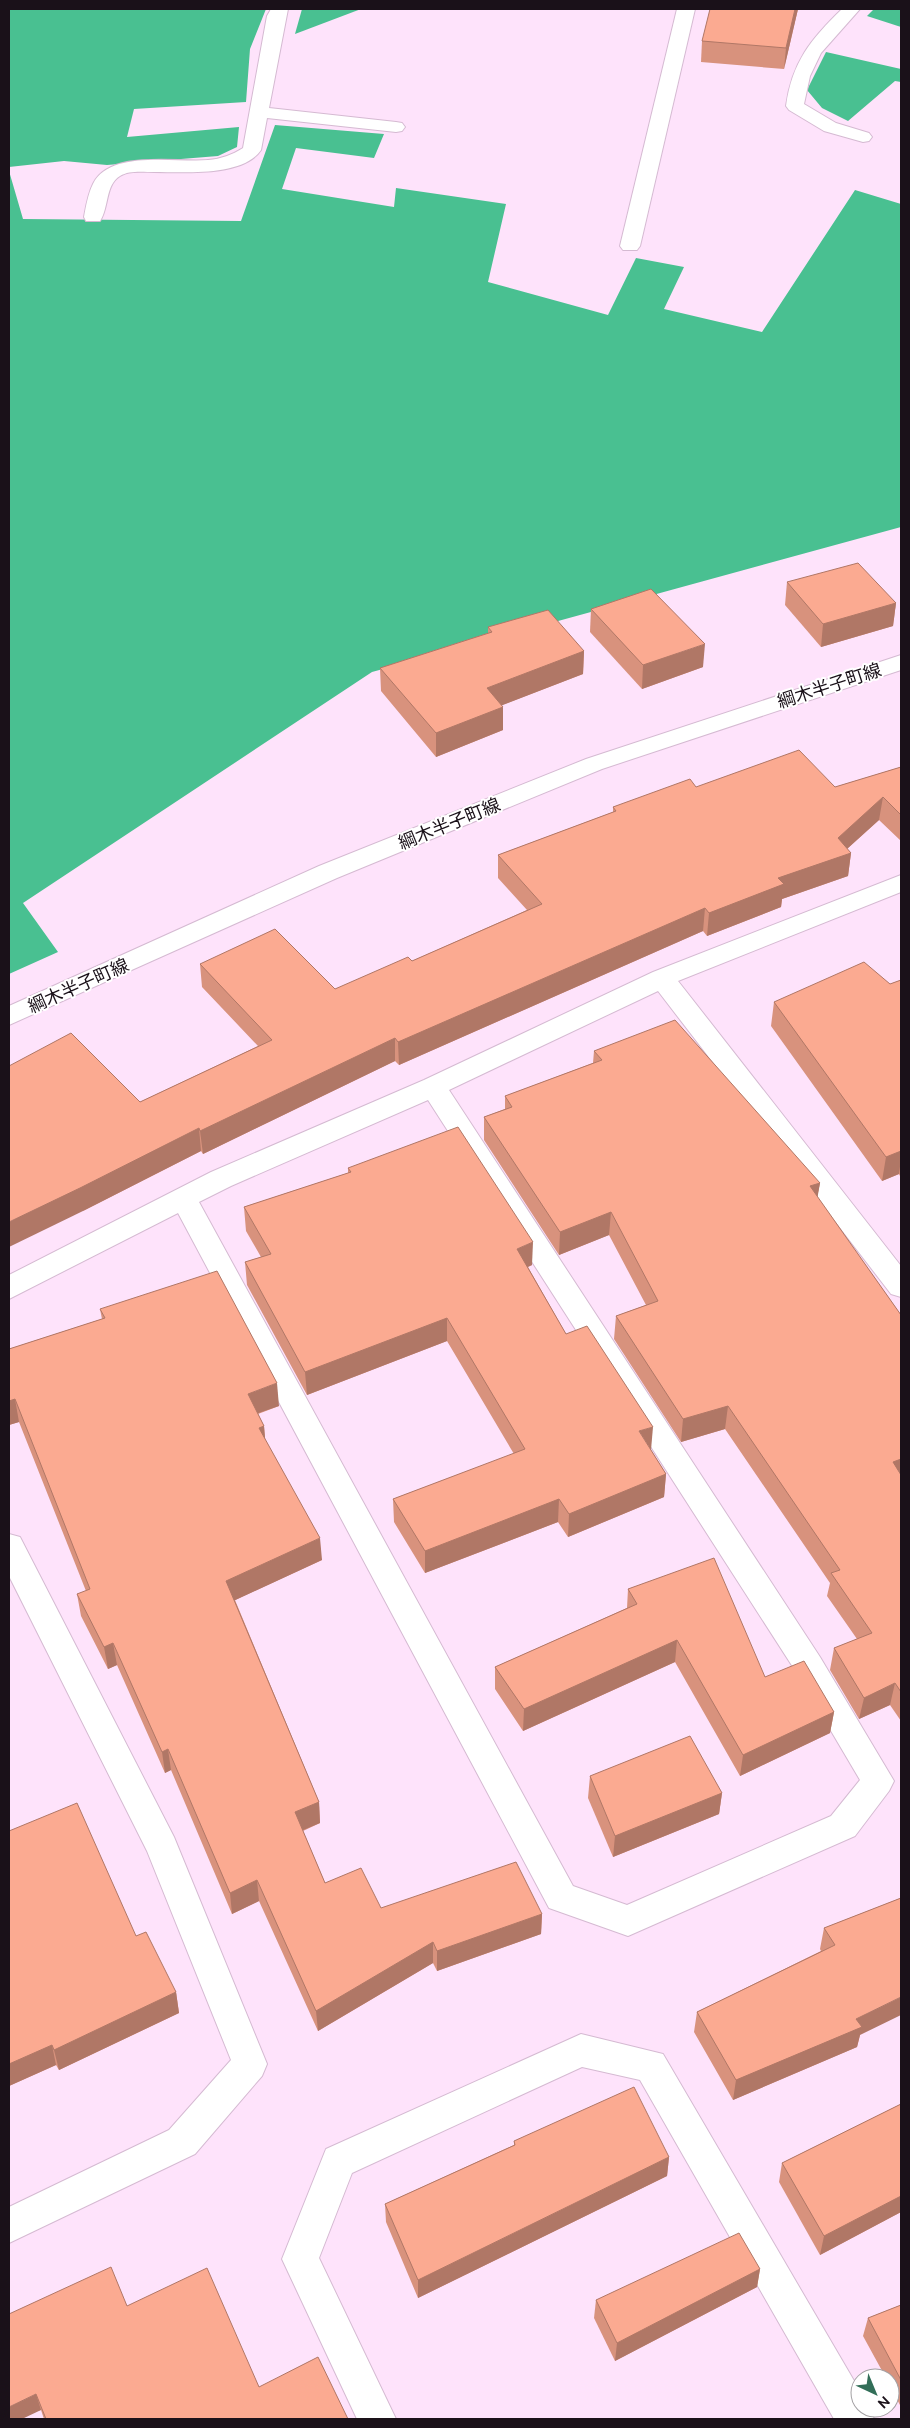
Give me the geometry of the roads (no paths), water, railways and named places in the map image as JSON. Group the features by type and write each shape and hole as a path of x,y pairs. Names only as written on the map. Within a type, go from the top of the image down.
{"street":[{"path":"93,217 102,184 113,172 135,166 208,166 236,160 252,150 276,16 279,9"},
{"path":"630,246 686,9"},
{"path":"851,9 817,43 797,84 795,106 830,127 863,136"},
{"path":"259,112 396,127"},
{"name":"綱木半子町線","path":"9,1016 328,872 594,764 901,662"},
{"path":"9,1288 221,1178 433,1087 662,978 898,890"},
{"path":"662,978 901,1286"},
{"path":"183,1198 561,1897 628,1921 844,1826 878,1781 809,1666 433,1087"},
{"path":"9,1546 162,1847 250,2064 182,2142 9,2225"},
{"path":"377,2419 300,2259 338,2161 581,2050 651,2066 855,2419"}]}
